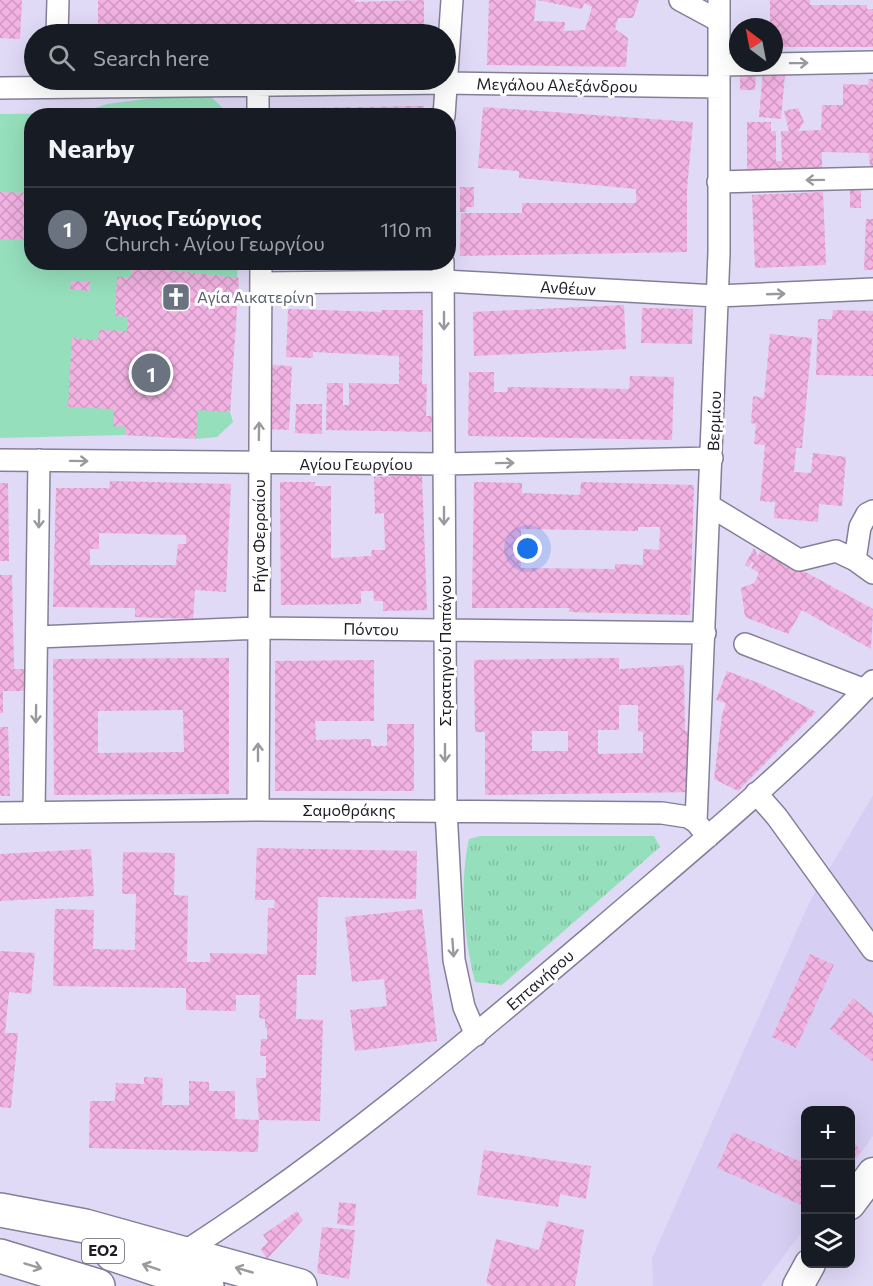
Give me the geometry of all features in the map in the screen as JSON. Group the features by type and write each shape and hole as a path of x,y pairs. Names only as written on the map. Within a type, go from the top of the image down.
{"main road":[{"path":"855,1197 873,1173"},
{"path":"0,1212 85,1226 300,1286"},
{"name":"ΕΟ2","path":"0,1212 207,1286"},
{"name":"ΕΟ2","path":"0,1256 74,1281 98,1286"},
{"path":"798,1286 807,1268"}],"street":[{"path":"57,24 58,0"},
{"path":"450,24 452,0"},
{"path":"680,0 719,10"},
{"name":"Βερμίου","path":"702,829 705,633 717,296 719,10"},
{"path":"719,65 873,62"},
{"name":"Μεγάλου Αλεξάνδρου","path":"456,83 718,87"},
{"name":"Μεγάλου Αλεξάνδρου","path":"0,88 24,86"},
{"path":"258,90 258,108"},
{"path":"444,108 446,90"},
{"path":"718,182 873,178"},
{"name":"Ανθέων","path":"262,273 443,272 717,296 873,290"},
{"name":"Στρατηγού Παπάγου","path":"443,272 446,810 454,960 464,1007 476,1035"},
{"name":"Ρήγα Φερραίου","path":"258,810 258,464 262,273"},
{"name":"Αγίου Γεωργίου","path":"0,460 444,465 712,458"},
{"path":"34,812 39,460"},
{"path":"710,506 799,560 836,551 855,560 873,573"},
{"path":"855,560 860,527 867,514 873,511"},
{"name":"Πόντου","path":"37,637 259,628 705,633"},
{"path":"745,644 869,685"},
{"name":"Επτανήσου","path":"184,1252 363,1126 476,1035 702,829 756,794 869,685"},
{"path":"756,794 777,817 873,950"},
{"name":"Σαμοθράκης","path":"0,813 446,810 662,813 688,817 702,829"}],"shaded area":[{"path":"873,795 873,1136 855,1161 855,1106 801,1106 801,1233 761,1286 653,1286 652,1258 809,903"}],"green space":[{"path":"192,93 211,97 223,108 95,108 107,104"},
{"path":"0,114 24,114 24,270 238,270 230,412 233,422 217,437 196,439 125,435 0,438"},
{"path":"480,836 654,836 660,847 502,985 475,982 468,948 464,911 464,874 469,839"}],"building":[{"path":"0,0 22,0 20,39 0,38"},
{"path":"98,0 355,0 355,2 424,0 424,24 98,24"},
{"path":"489,0 536,0 534,21 565,22 564,31 585,30 592,7 584,3 582,9 537,0 639,0 633,18 618,18 615,29 628,38 626,67 487,65"},
{"path":"770,0 810,0 810,5 867,5 867,9 873,9 873,47 783,47 783,18 770,18"},
{"path":"763,72 785,74 781,119 759,117"},
{"path":"740,73 756,74 755,90 740,90"},
{"path":"869,79 873,79 873,166 870,166 869,153 822,152 822,170 747,171 747,122 771,122 771,131 776,131 776,161 782,161 781,131 789,131 784,111 798,108 804,122 798,131 821,130 822,105 843,105 843,84 868,85"},
{"path":"424,106 424,108 296,108"},
{"path":"483,107 693,122 687,189 687,252 460,256 461,213 522,213 522,203 636,203 636,189 519,178 519,171 478,168"},
{"path":"460,187 474,187 474,207 466,207 466,212 460,212"},
{"path":"850,188 861,188 861,208 850,208"},
{"path":"0,192 24,193 24,240 0,239"},
{"path":"823,192 826,265 755,268 752,195"},
{"path":"866,219 873,219 873,270 864,270"},
{"path":"131,270 167,270 239,278 230,412 198,410 196,439 125,435 126,427 113,426 114,409 68,407 72,338 98,340 99,330 127,331 128,317 115,316 117,277 131,277"},
{"path":"71,281 90,282 90,291 70,289"},
{"path":"624,305 626,349 474,356 473,312"},
{"path":"642,308 693,309 692,344 641,343"},
{"path":"288,309 381,312 382,310 423,310 422,384 427,384 426,416 432,416 431,432 326,430 327,383 343,383 343,405 349,405 349,383 399,384 399,356 313,352 313,358 286,357"},
{"path":"833,310 873,311 873,376 816,375 818,319 832,319"},
{"path":"770,334 812,338 802,448 796,448 794,472 811,473 813,453 846,457 842,506 819,504 818,522 774,518 775,502 760,501 765,445 754,444 756,424 751,423 753,396 764,398"},
{"path":"271,365 292,366 289,430 267,429"},
{"path":"469,372 494,372 494,392 507,392 508,387 629,389 630,376 674,377 672,440 468,436"},
{"path":"296,404 322,404 322,434 295,433"},
{"path":"422,475 427,610 383,611 383,601 374,601 373,591 361,591 361,604 281,605 280,482 315,482 315,486 331,486 331,558 371,556 372,550 385,550 384,513 375,514 374,477"},
{"path":"110,481 231,484 226,592 195,590 193,619 135,617 135,608 53,607 56,488 109,488","holes":["99,533 186,535 186,544 178,544 176,565 90,565 90,549 99,549"]},
{"path":"474,482 522,483 522,493 580,495 581,482 694,485 690,615 569,612 569,608 472,608","holes":["638,527 660,527 659,550 643,549 643,565 615,564 615,569 521,568 521,529 638,531"]},
{"path":"0,483 8,483 9,561 0,561"},
{"path":"754,548 758,556 761,551 767,555 769,552 873,609 871,649 802,610 788,634 745,617 741,588 754,583 759,573 751,568 754,563 752,562 749,567 745,565"},
{"path":"0,575 12,575 14,669 24,669 24,691 3,691 3,713 0,713"},
{"path":"229,658 229,794 54,795 53,659","holes":["183,710 184,752 98,753 98,711"]},
{"path":"619,658 619,669 684,665 685,731 694,731 695,792 485,795 485,732 475,732 474,660","holes":["619,705 638,705 638,731 643,732 643,753 598,754 598,730 619,730","532,731 568,731 568,751 532,751"]},
{"path":"374,660 374,721 315,721 316,740 371,739 371,746 387,746 387,724 414,724 414,791 275,791 275,661"},
{"path":"727,671 761,684 816,712 738,791 714,779 722,715 726,703 716,700"},
{"path":"0,727 8,727 10,796 0,796"},
{"path":"257,848 417,851 416,899 318,897 316,975 297,975 296,1019 323,1020 320,1121 259,1120 256,1078 266,1078 266,1056 260,1056 261,1039 267,1039 265,1019 259,1018 260,995 236,995 236,1011 186,1010 186,988 53,986 55,909 94,910 93,949 135,950 136,894 122,894 123,852 175,853 174,895 188,896 187,962 210,962 210,953 267,954 268,908 274,908 275,900 255,900"},
{"path":"91,849 94,896 0,901 0,854"},
{"path":"422,909 437,1041 355,1051 350,1010 387,1006 384,979 352,982 345,917"},
{"path":"0,951 35,953 31,994 9,992 5,1033 18,1033 11,1108 0,1107"},
{"path":"810,954 834,965 796,1048 772,1037"},
{"path":"853,998 873,1014 873,1062 830,1029"},
{"path":"144,1077 163,1078 162,1105 189,1105 189,1081 209,1082 209,1091 235,1091 235,1119 259,1120 258,1152 89,1148 90,1101 115,1101 116,1083 144,1084"},
{"path":"733,1132 801,1162 801,1205 717,1168"},
{"path":"855,1144 861,1152 855,1156"},
{"path":"484,1150 591,1166 586,1199 560,1194 558,1207 477,1195"},
{"path":"339,1202 356,1204 354,1226 337,1224"},
{"path":"297,1211 303,1220 267,1259 261,1249 268,1242 263,1235"},
{"path":"547,1221 584,1230 575,1286 494,1286 486,1283 496,1239 539,1250"},
{"path":"322,1227 355,1230 349,1279 317,1273"}],"place":[{"name":"Αγία Αικατερίνη","path":"176,297"},
{"name":"Άγιος Γεώργιος","path":"151,373"}]}
